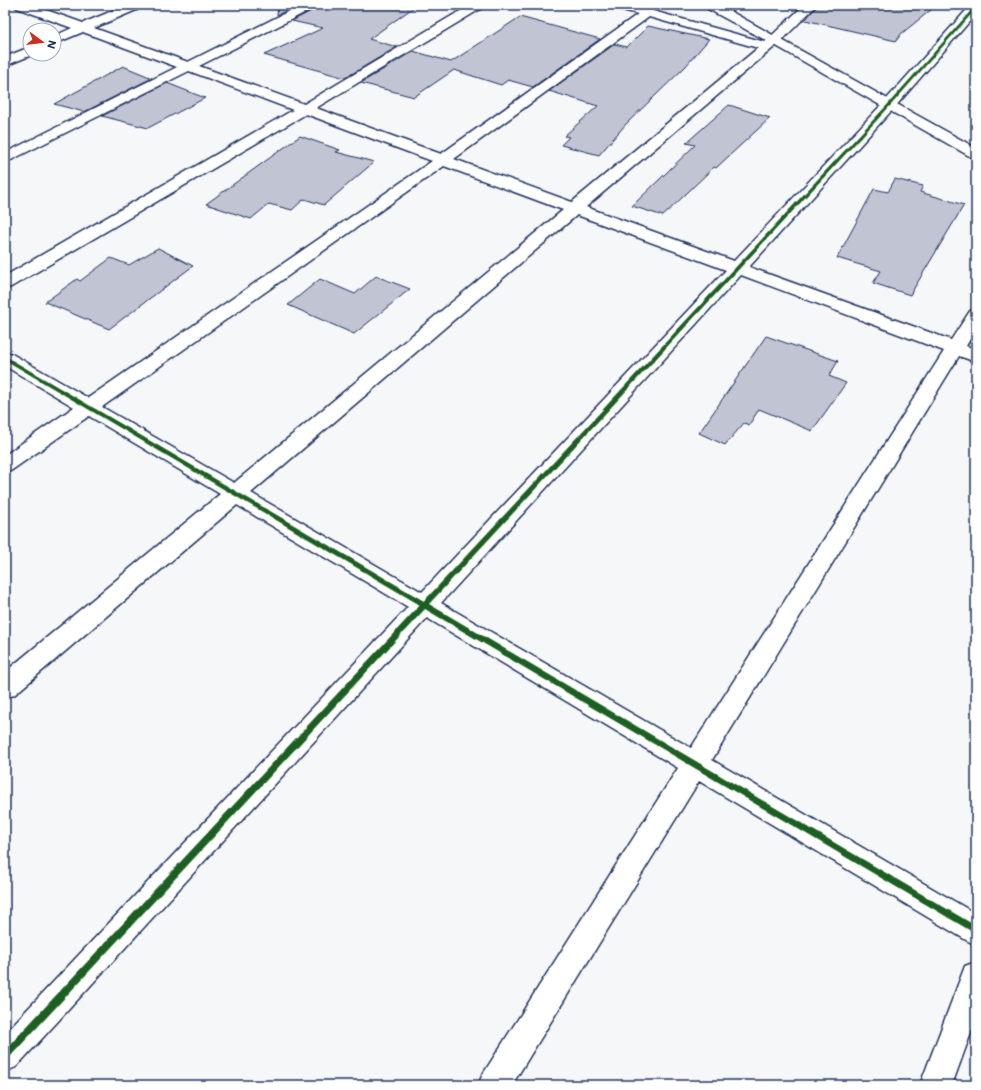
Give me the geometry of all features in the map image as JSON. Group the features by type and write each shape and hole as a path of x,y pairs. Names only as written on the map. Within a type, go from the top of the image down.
{"street":[{"path":"21,5 966,352"},
{"path":"62,37 137,5"},
{"path":"5,158 310,5"},
{"path":"5,284 305,109 478,5"},
{"path":"618,5 647,9 771,43"},
{"path":"710,5 771,43 889,105 976,154"},
{"path":"5,687 771,43 811,5"},
{"path":"5,1056 889,105 975,6"},
{"path":"5,464 443,160 647,9"},
{"path":"5,62 22,55"},
{"path":"494,1085 695,764 966,352 976,315"},
{"path":"5,358 976,930"},
{"path":"936,1085 976,977"}],"building":[{"path":"278,5 298,5 277,15"},
{"path":"317,5 417,5 369,39 397,47 345,78 264,55 323,28 292,21 315,9"},
{"path":"818,5 937,5 901,34 896,41 805,20"},
{"path":"520,17 600,39 533,87 508,80 501,85 454,70 414,97 361,83 413,51 451,62"},
{"path":"648,26 709,39 685,67 626,124 599,155 561,145 569,137 564,136 598,106 549,91 615,44 627,47"},
{"path":"123,66 152,78 84,112 54,104"},
{"path":"167,83 205,98 148,128 102,116"},
{"path":"729,105 770,118 716,168 714,167 663,216 632,206 695,145 686,143"},
{"path":"300,136 340,150 336,152 374,162 324,205 304,199 292,210 269,204 251,219 206,204"},
{"path":"895,179 923,186 920,192 964,205 910,295 873,283 881,271 837,258 874,189 888,192"},
{"path":"158,248 193,266 109,329 45,302 77,279 80,281 111,258 129,265"},
{"path":"376,276 410,289 354,334 288,305 320,279 355,294"},
{"path":"766,336 838,361 829,376 846,383 812,431 759,409 749,425 744,423 725,445 699,433"}],"cycle path":[{"path":"5,1056 889,105 976,7"},
{"path":"5,358 976,930"}]}
